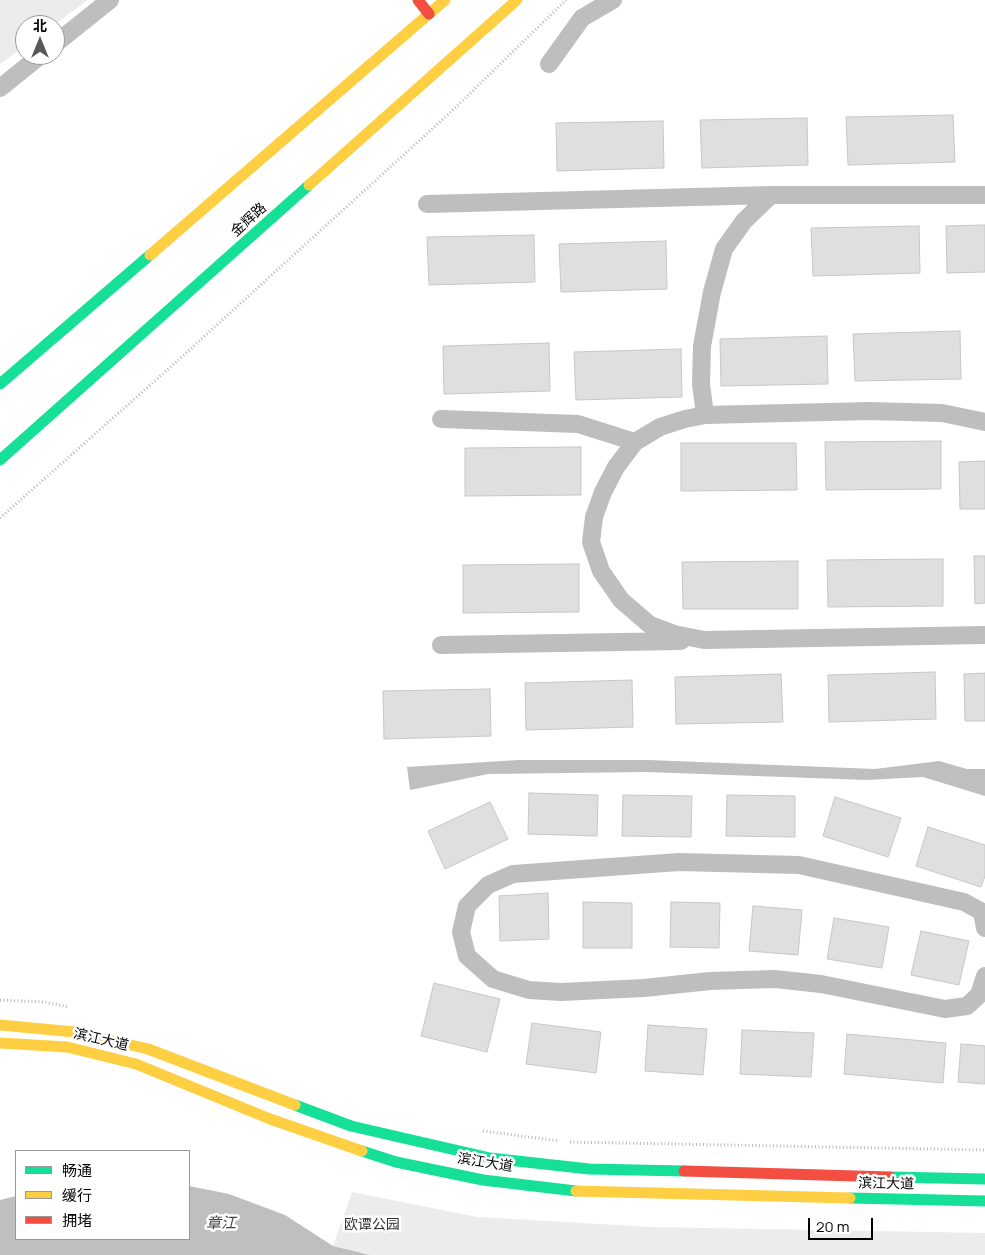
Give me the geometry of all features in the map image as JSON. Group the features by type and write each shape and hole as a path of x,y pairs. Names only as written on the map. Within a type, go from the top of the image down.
{"main road":[{"path":"418,0 429,14"},
{"path":"3,377 445,0"},
{"name":"金辉路","path":"0,460 517,0"},
{"name":"滨江大道","path":"0,1025 76,1032 148,1049 350,1126 490,1158 589,1169 985,1179"},
{"name":"滨江大道","path":"2,1046 67,1047 136,1064 270,1119 348,1147 396,1162 482,1180 589,1192 985,1201"}],"street":[{"path":"65,36 110,0"},
{"path":"548,64 582,18 613,0"},
{"path":"0,88 29,65"},
{"path":"427,204 771,195 985,194"},
{"path":"705,415 701,384 702,346 712,292 724,249 744,220 771,195"},
{"path":"704,640 650,625 621,600 601,571 596,557 591,542 594,516 603,492 616,468 635,442 660,427 705,415 869,411 942,413 985,422"},
{"path":"441,419 578,424 635,442"},
{"path":"441,645 985,636"},
{"path":"984,917 964,902 799,864 679,862 513,874 488,886 468,906 461,932 467,956 493,979 529,990 561,992 644,988 710,981 775,979 821,984 945,1009 967,1006 979,995 985,976"}],"path":[{"path":"0,518 174,364 424,136 566,0"},
{"path":"0,1000 44,1002 72,1008"},
{"path":"479,1131 571,1142 985,1150"}],"green space":[{"path":"0,0 88,0 65,17 65,15 15,15 15,53 0,64"},
{"name":"欧谭公园","path":"352,1192 477,1217 652,1227 985,1233 985,1255 370,1255 333,1246"}],"water":[{"path":"518,760 649,760 875,769 939,761 967,769 985,769 985,796 923,777 867,780 646,772 488,774 410,790 407,767"},
{"name":"章江","path":"190,1186 229,1194 285,1215 333,1246 370,1255 0,1255 0,1200 15,1196 15,1240 190,1240"}],"building":[{"path":"953,115 955,162 848,165 846,117"},
{"path":"807,118 808,165 702,168 700,120"},
{"path":"663,121 664,168 557,171 556,123"},
{"path":"985,225 985,272 947,273 946,226"},
{"path":"919,226 920,273 813,276 811,228"},
{"path":"534,235 535,282 429,285 427,237"},
{"path":"666,241 667,289 561,292 559,244"},
{"path":"960,331 961,379 855,381 853,334"},
{"path":"827,336 828,384 721,386 720,339"},
{"path":"549,343 550,391 444,394 443,346"},
{"path":"681,349 682,397 576,400 574,352"},
{"path":"941,441 941,489 826,490 825,442"},
{"path":"681,443 796,443 797,490 681,491"},
{"path":"581,447 581,495 465,496 465,448"},
{"path":"985,461 985,509 960,509 959,462"},
{"path":"974,556 985,556 985,603 975,604"},
{"path":"943,559 943,606 828,607 827,560"},
{"path":"798,561 798,609 683,609 682,562"},
{"path":"579,564 579,612 463,613 463,565"},
{"path":"935,672 936,719 829,722 828,675"},
{"path":"985,673 985,721 965,721 964,674"},
{"path":"781,674 783,722 676,724 675,677"},
{"path":"632,680 633,727 526,730 525,683"},
{"path":"490,689 491,736 384,739 383,691"},
{"path":"529,793 598,795 597,836 528,834"},
{"path":"623,795 692,796 691,837 622,836"},
{"path":"727,795 795,796 795,837 726,836"},
{"path":"835,797 901,818 888,857 823,836"},
{"path":"490,802 508,839 445,869 428,831"},
{"path":"928,827 985,845 985,876 981,887 916,866"},
{"path":"548,893 549,939 500,941 499,896"},
{"path":"583,902 632,903 632,948 583,948"},
{"path":"671,902 720,903 719,948 670,947"},
{"path":"753,906 802,910 798,955 749,951"},
{"path":"834,918 889,927 882,968 827,959"},
{"path":"921,931 969,941 959,985 911,975"},
{"path":"434,983 500,999 487,1052 421,1036"},
{"path":"532,1023 601,1032 596,1073 526,1064"},
{"path":"648,1025 707,1029 703,1075 645,1071"},
{"path":"742,1030 814,1033 811,1077 740,1074"},
{"path":"847,1034 946,1043 943,1083 844,1074"},
{"path":"961,1044 985,1046 985,1084 958,1082"}],"traffic: fast":[{"path":"0,460 309,185"},
{"path":"0,384 150,255"},
{"path":"295,1105 351,1126 490,1158 589,1169 684,1171"},
{"path":"362,1151 396,1162 483,1180 576,1191"},
{"path":"890,1177 985,1179"},
{"path":"850,1198 985,1201"}],"traffic: slow":[{"path":"150,255 445,0"},
{"path":"309,185 517,0"},
{"path":"0,1025 75,1032 148,1049 295,1105"},
{"path":"0,1043 67,1047 136,1064 270,1119 362,1151"},
{"path":"576,1191 850,1198"}],"traffic: jam":[{"path":"418,0 429,14"},
{"path":"684,1171 890,1177"}]}
